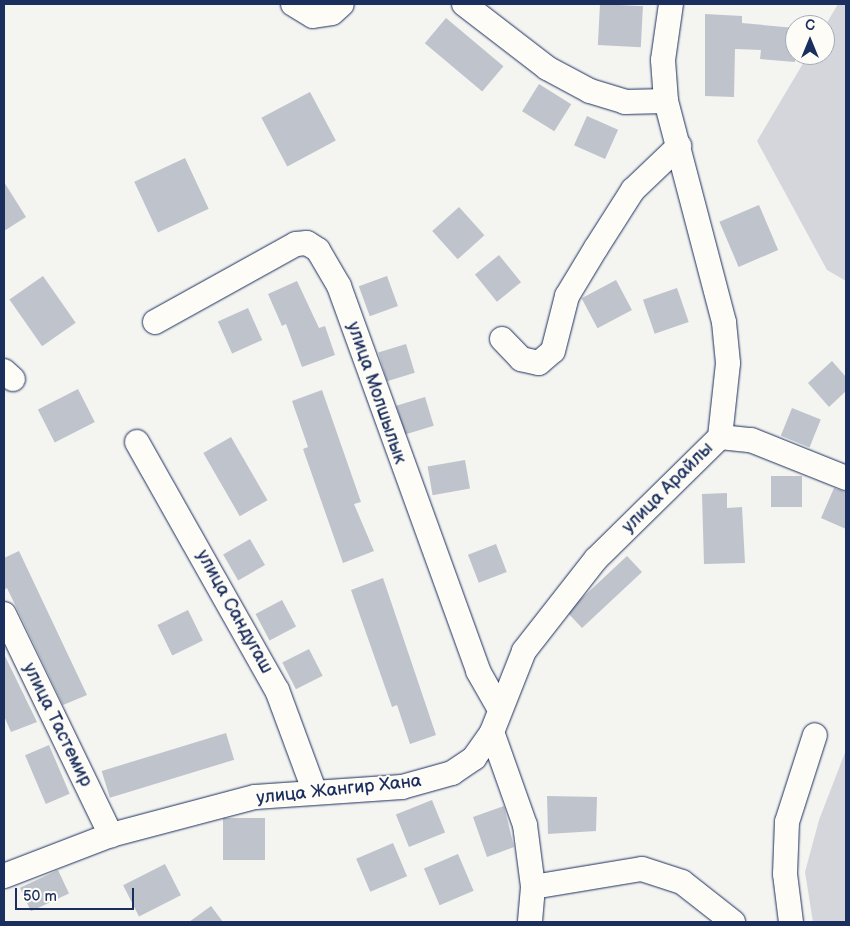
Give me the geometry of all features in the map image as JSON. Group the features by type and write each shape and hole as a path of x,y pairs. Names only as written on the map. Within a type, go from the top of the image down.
{"street":[{"path":"293,4 313,16 332,13 342,4"},
{"path":"464,4 547,68 590,91 625,102 666,101"},
{"name":"улица Арайлы","path":"499,708 524,651 596,559 720,437 721,399 728,362 724,322 666,101 663,60 671,4"},
{"path":"502,339 521,359 539,363 553,351 567,296 596,248 633,190 679,146"},
{"name":"улица Молшылык","path":"155,322 296,244 307,243 318,250 340,286 478,671 499,708"},
{"path":"720,437 751,440 846,478"},
{"name":"улица Сандугаш","path":"137,442 277,690 314,790"},
{"name":"улица Тастемир","path":"4,614 111,835"},
{"name":"улица Жангир Хана","path":"4,876 111,835 255,797 314,790 431,781 474,758 492,732 499,708"},
{"path":"492,732 525,825 533,886 530,922"},
{"path":"790,922 785,874 787,822 815,735"},
{"path":"533,886 642,869 682,882 733,922"}],"shaded area":[{"path":"838,4 846,4 846,281 827,270 757,141 802,65 835,65 835,15 832,15"},
{"path":"846,750 846,922 813,922 805,872 819,820"}],"building":[{"path":"600,4 643,6 641,47 598,45"},
{"path":"705,14 742,16 742,23 785,27 785,61 760,59 761,50 735,49 734,97 705,96"},
{"path":"446,18 503,66 482,91 425,43"},
{"path":"539,84 571,104 554,131 522,111"},
{"path":"310,92 336,141 287,166 261,118"},
{"path":"587,116 618,130 605,159 574,145"},
{"path":"185,158 209,209 158,232 134,182"},
{"path":"4,182 26,217 4,231"},
{"path":"759,205 778,250 739,267 719,222"},
{"path":"459,207 484,235 458,259 432,231"},
{"path":"499,255 521,282 497,302 475,275"},
{"path":"43,276 76,323 42,346 9,300"},
{"path":"387,276 398,306 370,316 359,286"},
{"path":"616,280 632,310 598,328 582,298"},
{"path":"297,281 319,328 325,326 335,355 302,367 286,324 282,326 268,294"},
{"path":"677,288 689,322 655,334 643,300"},
{"path":"248,308 262,340 232,353 218,321"},
{"path":"406,344 415,373 387,381 378,352"},
{"path":"832,361 846,377 846,391 829,407 808,383"},
{"path":"78,389 95,422 55,442 38,409"},
{"path":"322,390 361,502 354,504 374,551 343,563 303,449 308,447 292,401"},
{"path":"425,397 434,426 405,434 396,406"},
{"path":"792,408 821,420 810,447 781,436"},
{"path":"231,437 268,500 240,516 203,453"},
{"path":"465,460 470,489 433,495 428,467"},
{"path":"771,476 802,476 802,507 771,507"},
{"path":"834,488 846,492 846,529 821,518"},
{"path":"727,493 727,508 742,507 745,563 704,564 702,494"},
{"path":"250,539 265,565 238,580 223,554"},
{"path":"496,544 507,572 479,583 468,555"},
{"path":"19,551 87,695 63,705 7,588 4,590 4,558"},
{"path":"627,556 642,572 582,628 567,612"},
{"path":"383,578 436,735 410,744 397,705 392,707 351,590"},
{"path":"282,600 296,626 270,641 256,614"},
{"path":"188,610 203,641 172,655 157,625"},
{"path":"309,649 323,676 296,689 282,663"},
{"path":"4,654 37,722 11,732 4,716"},
{"path":"226,733 234,760 110,798 102,771"},
{"path":"49,745 70,794 46,804 25,755"},
{"path":"547,796 597,797 596,831 548,834"},
{"path":"432,800 445,832 409,847 396,815"},
{"path":"504,806 514,847 487,857 473,817"},
{"path":"223,818 265,818 265,860 223,860"},
{"path":"393,843 407,876 370,892 356,859"},
{"path":"458,854 474,891 440,905 424,868"},
{"path":"165,864 181,895 139,917 123,885"},
{"path":"58,870 69,894 31,911 20,888"},
{"path":"211,906 223,922 189,922"}]}
